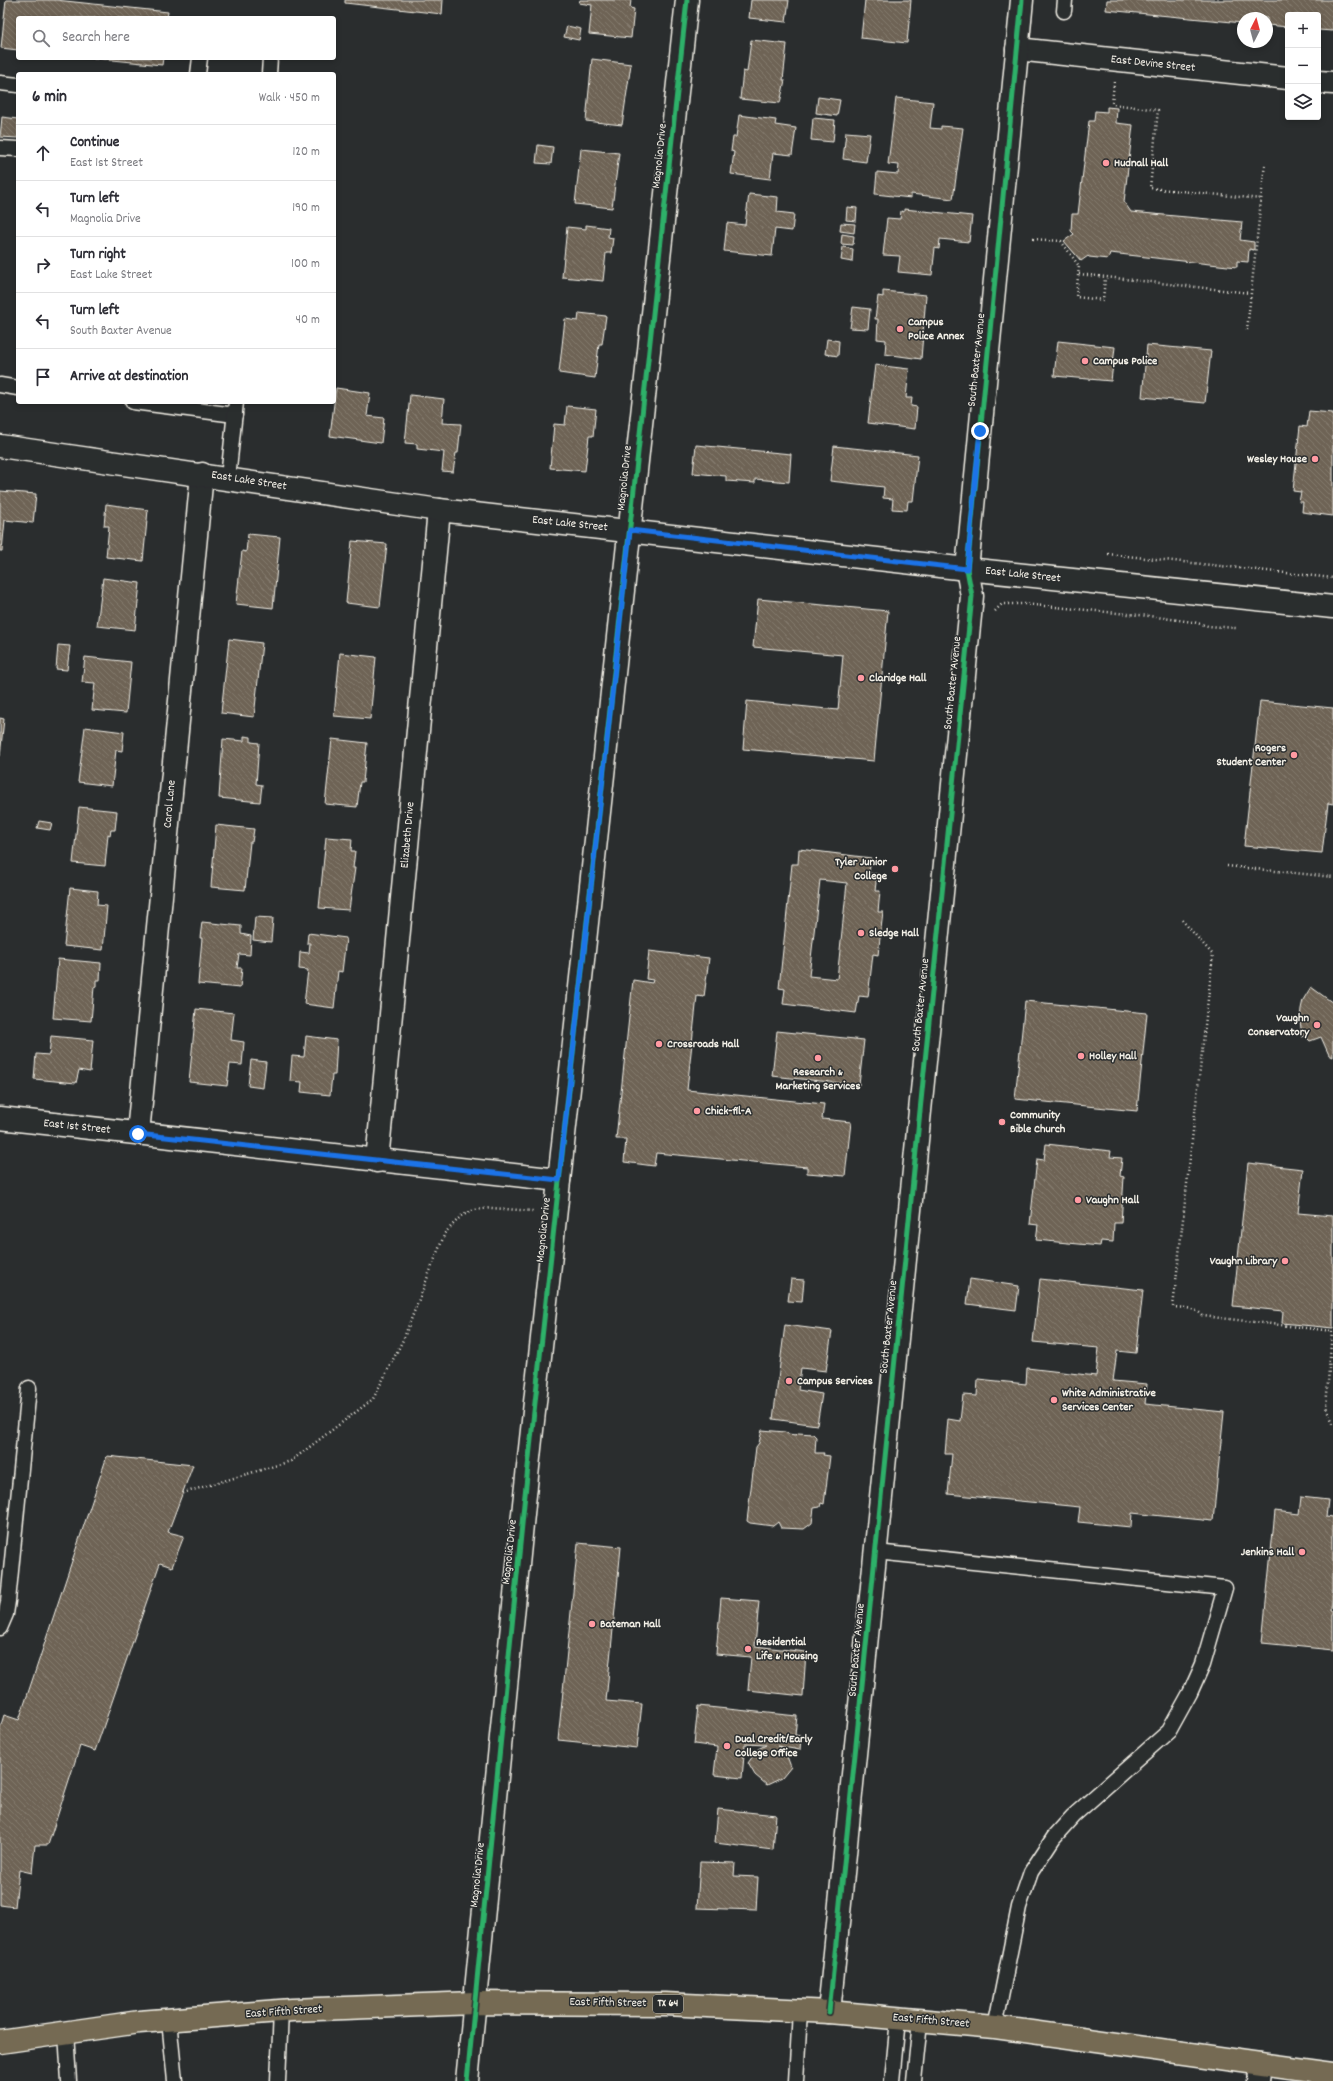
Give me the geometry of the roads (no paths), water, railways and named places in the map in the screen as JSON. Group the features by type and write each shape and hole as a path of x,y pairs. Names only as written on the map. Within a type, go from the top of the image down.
{"main road":[{"name":"East Fifth Street","path":"0,2042 66,2032 170,2020 281,2011 474,2003 665,2004 876,2015 898,2019 995,2027 1259,2073 1333,2074"}],"street":[{"name":"Magnolia Drive","path":"467,2081 559,1180 687,0"},
{"name":"South Baxter Avenue","path":"829,2012 972,596 967,569 1022,0"},
{"name":"East Devine Street","path":"1017,49 1285,78"},
{"path":"1321,82 1333,83"},
{"name":"East Lake Street","path":"0,446 202,474 439,510 630,530 967,569 1333,607"},
{"name":"Carol Lane","path":"138,1134 202,474"},
{"name":"Elizabeth Drive","path":"377,1161 439,510"},
{"name":"East 1st Street","path":"0,1118 559,1180"}],"lane":[{"path":"198,72 200,60"},
{"path":"269,72 270,60"},
{"path":"0,83 16,85"},
{"path":"0,148 16,150"},
{"path":"0,386 16,388"},
{"path":"167,404 235,408 228,478"},
{"path":"0,1628 6,1614 8,1601 29,1388"},
{"path":"876,1552 1225,1588 1202,1664 1190,1693 1169,1731 1073,1816 1054,1837 1031,1872 1019,1907 995,2027"},
{"path":"278,2081 281,2011"},
{"path":"796,2081 800,2011"},
{"path":"892,2081 898,2019"},
{"path":"170,2020 175,2081"},
{"path":"914,2081 920,2021"},
{"path":"66,2032 69,2081"}],"place":[{"name":"Hudnall Hall","path":"1106,163"},
{"name":"Campus Police Annex","path":"900,329"},
{"name":"Campus Police","path":"1085,361"},
{"name":"Wesley House","path":"1315,459"},
{"name":"Claridge Hall","path":"861,678"},
{"name":"Rogers Student Center","path":"1294,755"},
{"name":"Tyler Junior College","path":"895,869"},
{"name":"Sledge Hall","path":"861,933"},
{"name":"Vaughn Conservatory","path":"1317,1025"},
{"name":"Crossroads Hall","path":"659,1044"},
{"name":"Holley Hall","path":"1081,1056"},
{"name":"Research & Marketing Services","path":"818,1058"},
{"name":"Chick-fil-A","path":"697,1111"},
{"name":"Community Bible Church","path":"1002,1122"},
{"name":"Vaughn Hall","path":"1078,1200"},
{"name":"Vaughn Library","path":"1285,1261"},
{"name":"Campus Services","path":"789,1381"},
{"name":"White Administrative Services Center","path":"1054,1400"},
{"name":"Jenkins Hall","path":"1302,1552"},
{"name":"Bateman Hall","path":"592,1624"},
{"name":"Residential Life & Housing","path":"748,1649"},
{"name":"Dual Credit/Early College Office","path":"727,1746"}]}
